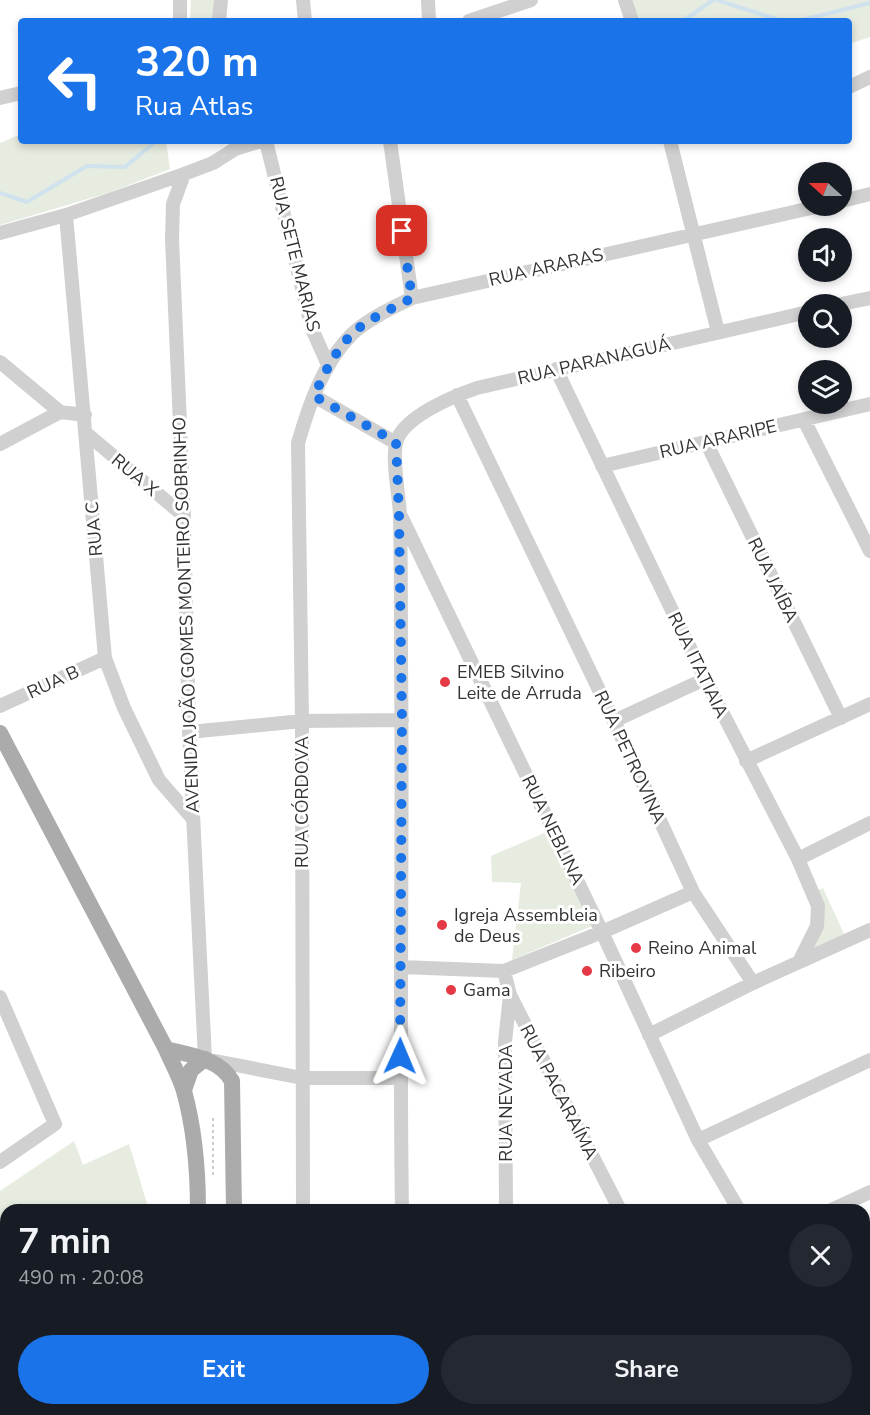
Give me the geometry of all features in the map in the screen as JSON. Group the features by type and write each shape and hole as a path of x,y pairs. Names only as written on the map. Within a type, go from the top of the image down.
{"main road":[{"path":"0,733 166,1049 184,1090 198,1163 198,1204"},
{"path":"166,1049 205,1059 222,1070 232,1081 234,1204"},
{"path":"184,1090 191,1070 205,1059"}],"street":[{"path":"180,0 180,18"},
{"path":"219,18 221,0"},
{"path":"303,0 305,18"},
{"path":"428,0 429,18"},
{"path":"478,18 531,0"},
{"path":"625,0 631,18"},
{"path":"852,86 870,77"},
{"path":"0,98 18,94"},
{"path":"0,233 66,215 184,174 213,163 235,149 251,144"},
{"name":"RUA SETE MARIAS","path":"267,144 312,329 328,365"},
{"path":"390,144 412,298"},
{"path":"671,144 718,332"},
{"name":"AVENIDA JOÃO GOMES MONTEIRO SOBRINHO","path":"184,174 173,204 172,239 184,516 189,732 205,1059"},
{"path":"852,198 870,194"},
{"name":"RUA ARARAS","path":"314,396 328,365 352,334 379,315 412,298 798,211"},
{"name":"RUA C","path":"66,215 105,658 124,708 159,780 193,819"},
{"path":"852,302 870,298"},
{"name":"RUA PARANAGUÁ","path":"396,442 404,428 429,410 458,395 556,369 798,314"},
{"path":"0,362 60,411 85,415"},
{"name":"RUA ITATIAIA","path":"556,369 705,679 798,858 818,906 817,926 800,962"},
{"name":"RUA PETROVINA","path":"458,395 693,892 753,983"},
{"path":"314,396 396,442 402,720 400,1078 402,1204"},
{"name":"RUA CÓRDOVA","path":"303,1204 302,721 298,442 314,396"},
{"name":"RUA ARARIPE","path":"602,466 870,404"},
{"path":"0,444 60,411"},
{"path":"804,420 870,551"},
{"name":"RUA X","path":"86,433 184,516"},
{"name":"RUA JAÍBA","path":"706,442 841,718"},
{"name":"RUA NEBLINA","path":"399,514 602,932 698,1140 735,1204"},
{"name":"RUA B","path":"0,706 105,658"},
{"path":"614,721 705,679"},
{"path":"746,761 870,704"},
{"path":"189,732 302,721 402,720"},
{"path":"798,858 870,823"},
{"path":"401,967 504,970 602,932 693,892"},
{"path":"649,1035 753,983 870,930"},
{"name":"RUA PACARAÍMA","path":"504,970 510,995 617,1204"},
{"name":"RUA NEVADA","path":"506,1204 505,1042 510,995"},
{"path":"0,997 55,1124 0,1162"},
{"path":"205,1059 302,1077 400,1078"},
{"path":"698,1140 870,1060"},
{"path":"844,1204 870,1192"}],"path":[{"path":"213,1187 213,1118 233,1117"}],"shaded area":[{"path":"191,0 216,0 215,18 190,18"},
{"path":"629,0 870,0 870,37 852,43 852,18 636,18"},
{"path":"18,135 18,144 166,144 170,169 111,192 0,225 0,143"},
{"path":"549,831 592,926 512,960 521,883 492,882 491,856"},
{"path":"823,888 844,934 808,951 817,891"},
{"path":"74,1141 83,1165 129,1144 147,1204 0,1204 0,1191"}],"waterway":[{"path":"687,18 713,0"},
{"path":"717,0 773,18"},
{"path":"810,18 870,3"},
{"path":"0,193 27,202 87,166 125,167 152,144"}],"place":[{"name":"EMEB Silvino Leite de Arruda","path":"445,682"},
{"name":"Igreja Assembleia de Deus","path":"442,925"},
{"name":"Reino Animal","path":"636,948"},
{"name":"Ribeiro","path":"587,971"},
{"name":"Gama","path":"451,990"}],"route":[{"path":"400,1056 402,720 396,442 314,396 328,365 352,334 379,315 412,298 402,231"}]}
